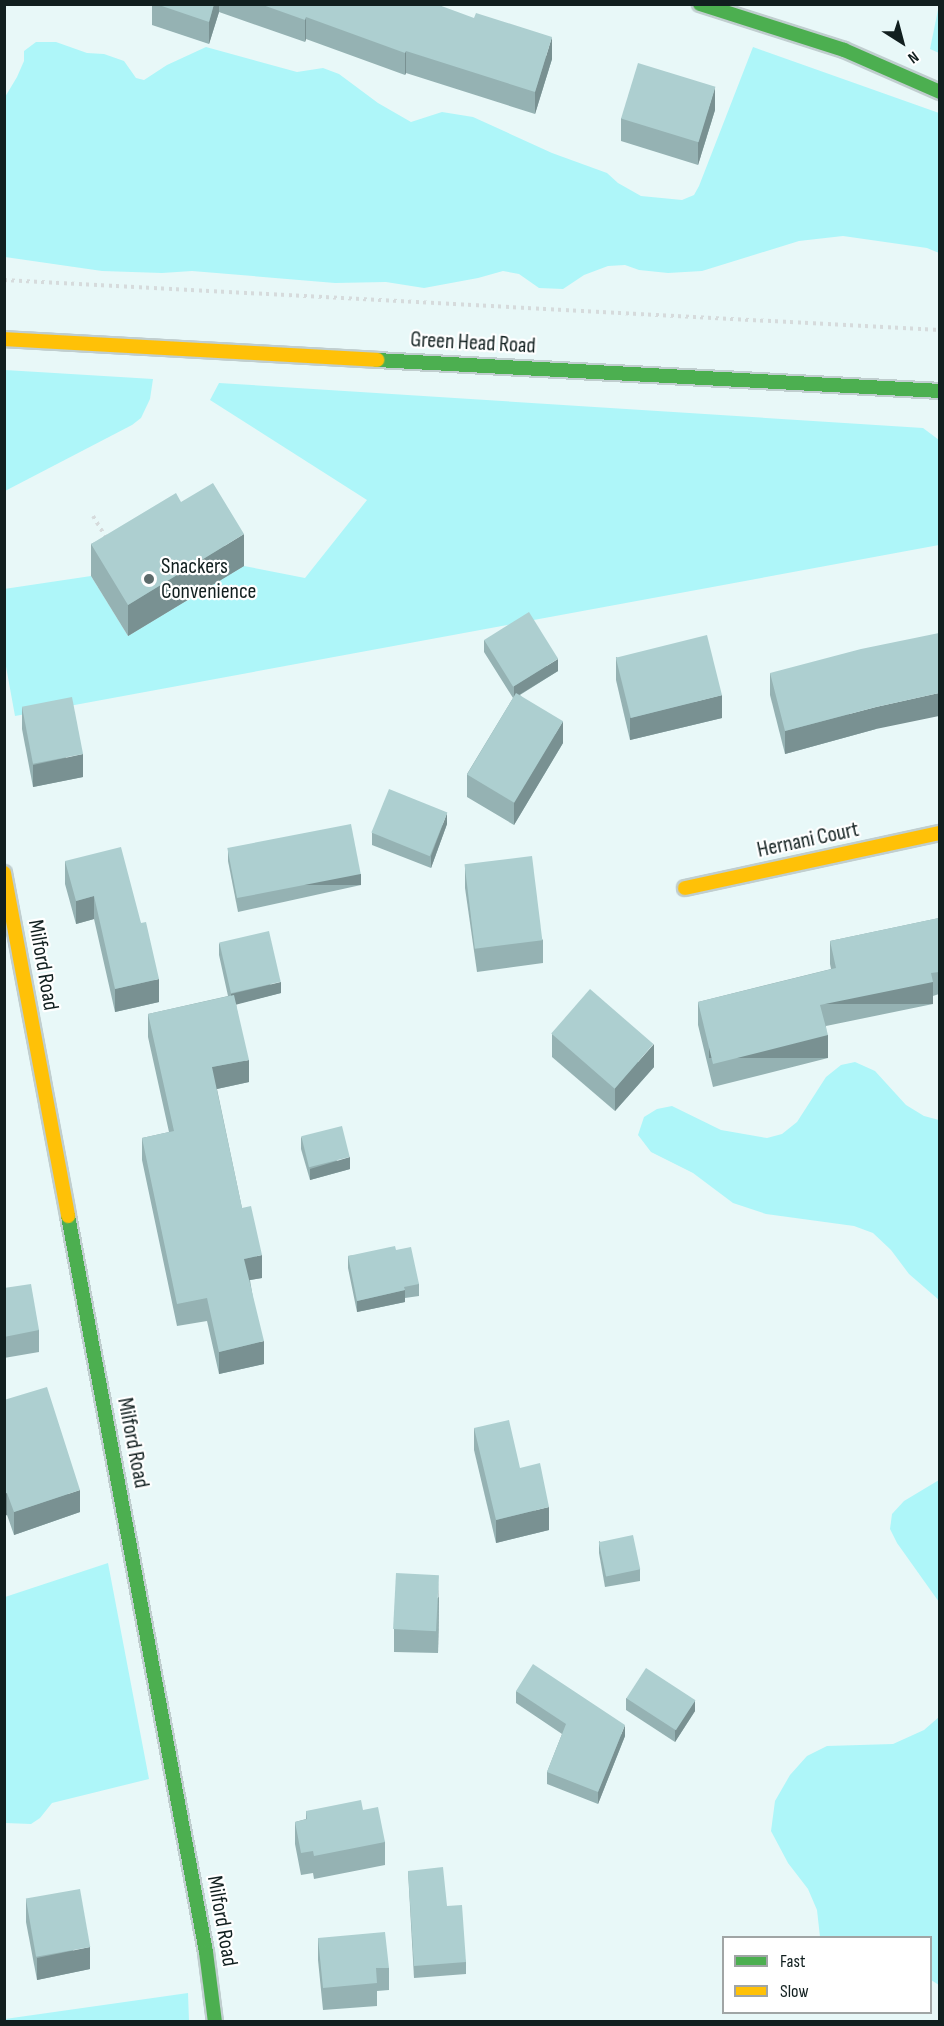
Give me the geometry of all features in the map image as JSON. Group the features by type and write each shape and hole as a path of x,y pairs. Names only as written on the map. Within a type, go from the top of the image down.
{"street":[{"path":"700,4 844,50 939,92"},
{"name":"Green Head Road","path":"4,339 939,391"},
{"name":"Hernani Court","path":"685,888 939,833"},
{"name":"Milford Road","path":"4,873 206,1952 214,2022"}],"path":[{"path":"4,280 939,330"},
{"path":"93,516 108,542"}],"shaded area":[{"path":"940,5 939,53 930,49"},
{"path":"36,42 56,42 87,53 104,54 124,61 136,78 144,80 167,65 206,47 297,72 323,68 339,74 378,103 411,122 442,112 473,117 552,153 607,173 618,183 641,196 682,200 694,195 699,186 753,47 939,113 939,253 927,248 843,236 799,241 702,271 668,273 639,270 625,265 608,266 584,275 563,289 539,288 519,274 503,271 424,288 386,282 335,283 192,271 162,273 102,271 5,257 5,97 24,61 24,51"},
{"path":"5,370 153,379 150,399 141,418 132,425 5,491"},
{"path":"219,383 923,428 939,440 939,545 15,716 5,661 4,589 91,576 128,636 244,566 305,578 367,500 210,400"},
{"path":"855,1062 875,1071 906,1105 924,1116 939,1120 939,1300 909,1274 891,1250 873,1233 854,1226 766,1214 733,1203 693,1173 651,1152 638,1135 644,1117 657,1109 672,1106 721,1130 767,1138 782,1134 797,1122 826,1077 841,1065"},
{"path":"939,1480 939,1602 897,1543 890,1529 892,1514 904,1501"},
{"path":"108,1563 149,1779 52,1803 40,1818 31,1824 5,1823 5,1597"},
{"path":"939,1717 939,1985 932,1981 932,1936 820,1936 817,1910 808,1889 788,1863 771,1831 775,1801 790,1775 807,1756 827,1746 893,1744 924,1730"},
{"path":"188,1993 189,2021 5,2021 5,2019"}],"building":[{"path":"156,4 214,4 209,22"},
{"path":"260,4 436,4 474,18 476,13 552,37 535,92 406,51 405,53 306,17 305,20"},
{"path":"638,63 715,87 699,142 621,118"},
{"path":"213,483 244,534 128,605 91,544 176,493 181,502"},
{"path":"529,612 558,659 513,687 484,640"},
{"path":"939,633 939,693 785,731 770,673 861,649"},
{"path":"707,635 722,695 631,718 616,658"},
{"path":"516,693 563,721 514,803 467,774"},
{"path":"72,697 83,754 33,764 22,707"},
{"path":"389,789 447,813 430,856 371,833"},
{"path":"351,824 361,874 237,898 227,848"},
{"path":"121,847 141,923 146,922 159,979 115,989 94,896 76,901 65,861"},
{"path":"532,856 542,940 475,949 465,864"},
{"path":"939,918 939,972 931,973 933,982 820,1005 828,1035 713,1064 698,1002 836,968 830,941"},
{"path":"269,931 281,982 231,993 219,942"},
{"path":"590,989 653,1044 615,1089 551,1034"},
{"path":"234,995 249,1060 212,1067 242,1208 251,1206 262,1255 244,1259 264,1341 219,1352 207,1298 177,1304 142,1138 174,1131 148,1014"},
{"path":"342,1126 350,1157 309,1167 301,1136"},
{"path":"395,1246 396,1250 411,1247 419,1284 404,1287 405,1290 357,1301 348,1256"},
{"path":"31,1284 39,1330 4,1337 4,1288"},
{"path":"47,1387 80,1490 14,1512 7,1493 4,1494 4,1400"},
{"path":"509,1420 520,1468 540,1463 549,1507 496,1520 474,1428"},
{"path":"633,1535 640,1569 606,1577 599,1542"},
{"path":"396,1573 439,1575 436,1631 393,1629"},
{"path":"533,1664 625,1725 598,1792 547,1772 566,1724 516,1691"},
{"path":"646,1668 695,1700 676,1730 626,1698"},
{"path":"361,1800 363,1810 378,1807 385,1842 314,1856 313,1851 301,1853 295,1822 307,1819 306,1811"},
{"path":"443,1867 447,1906 462,1905 466,1962 414,1966 408,1871"},
{"path":"80,1889 90,1947 36,1957 26,1899"},
{"path":"385,1932 389,1968 376,1968 377,1983 323,1988 318,1938"}],"traffic: fast":[{"path":"700,4 844,50 940,92"},
{"path":"377,360 940,391"},
{"path":"68,1216 206,1952 215,2022"}],"traffic: slow":[{"path":"4,339 377,360"},
{"path":"685,888 940,833"},
{"path":"4,873 68,1216"}],"place":[{"name":"Snackers Convenience","path":"149,579"}]}
